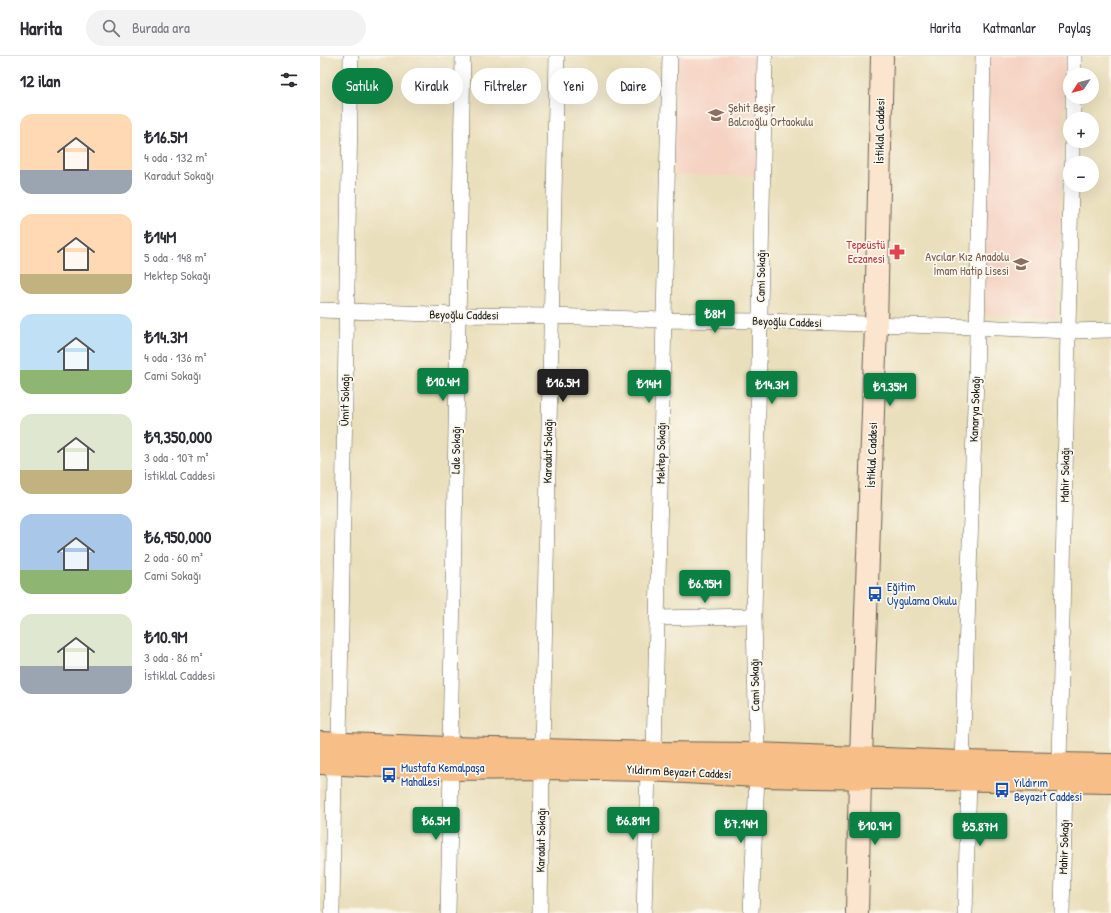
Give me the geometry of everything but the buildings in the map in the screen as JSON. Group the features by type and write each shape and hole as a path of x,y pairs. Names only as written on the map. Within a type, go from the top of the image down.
{"main road":[{"name":"Yıldırım Beyazıt Caddesi","path":"328,753 450,758 651,762 757,754 861,768 1062,773 1111,782"},
{"name":"Yıldırım Beyazıt Caddesi","path":"651,762 757,776 861,768"},
{"name":"Yıldırım Beyazıt Caddesi","path":"1062,773 1111,765"}],"street":[{"name":"Ümit Sokağı","path":"332,913 328,753 347,311 351,56"},
{"name":"Lale Sokağı","path":"448,913 463,56"},
{"name":"Karadut Sokağı","path":"540,913 557,56"},
{"name":"Mektep Sokağı","path":"644,913 657,618 670,56"},
{"name":"Cami Sokağı","path":"757,754 754,616 765,56"},
{"name":"İstiklal Caddesi","path":"856,913 876,324 882,56"},
{"name":"Kanarya Sokağı","path":"965,913 965,771 978,327 983,56"},
{"path":"1074,56 1074,68"},
{"name":"Mahir Sokağı","path":"1062,913 1062,773 1071,192"},
{"name":"Beyoğlu Caddesi","path":"320,310 458,315 876,324 1068,331 1111,330"},
{"path":"657,618 754,616"},
{"path":"751,913 757,776"}],"shaded area":[{"name":"Şehit Beşir Balcıoğlu Ortaokulu","path":"675,56 759,56 756,176 674,175"},
{"path":"987,56 1065,56 1065,68 1063,68 1064,104 1061,213 1056,317 984,314"}],"place":[{"name":"Şehit Beşir Balcıoğlu Ortaokulu","path":"716,115"},
{"name":"Tepeüstü Eczanesi","path":"897,252"},
{"name":"Avcılar Kız Anadolu İmam Hatip Lisesi","path":"1021,264"},
{"name":"Eğitim Uygulama Okulu","path":"875,594"},
{"name":"Mustafa Kemalpaşa Mahallesi","path":"389,775"},
{"name":"Yıldırım Beyazıt Caddesi","path":"1002,790"}]}
